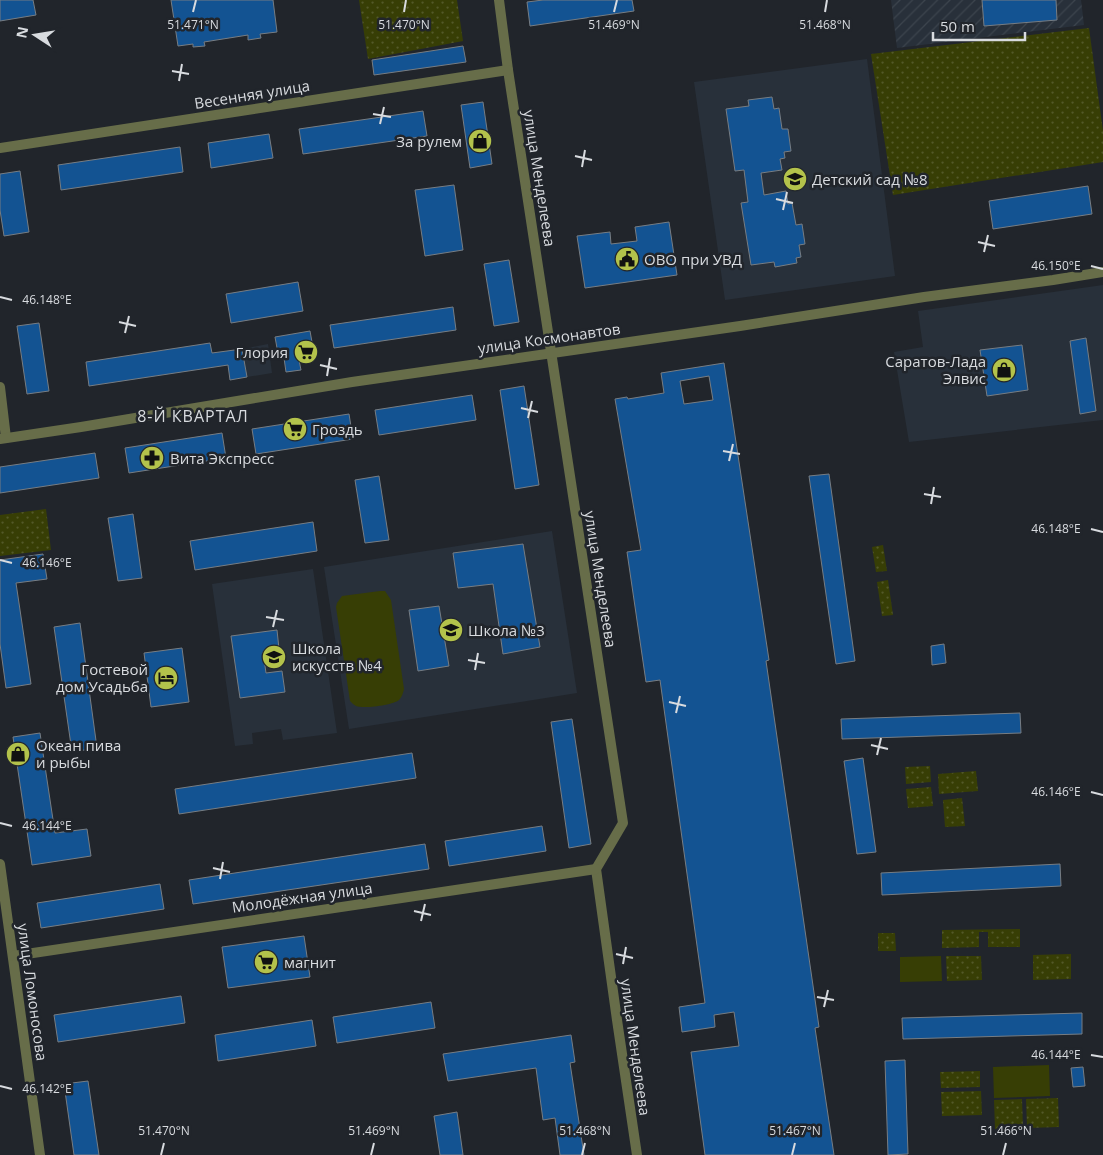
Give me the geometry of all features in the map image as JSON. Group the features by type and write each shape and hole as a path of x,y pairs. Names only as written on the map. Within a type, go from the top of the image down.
{"street":[{"name":"улица Менделеева","path":"499,0 508,70 624,823 596,869 637,1155"},
{"name":"Весенняя улица","path":"0,148 508,70"},
{"name":"улица Космонавтов","path":"3,439 352,382 1103,272"},
{"path":"0,387 3,439"},
{"name":"улица Ломоносова","path":"0,864 40,1155"},
{"name":"Молодёжная улица","path":"13,956 596,869"}],"shaded area":[{"path":"891,0 1081,0 1084,25 897,48"},
{"name":"Детский сад №8","path":"867,59 895,276 725,300 694,82"},
{"path":"1103,285 1103,420 909,442 894,352 923,347 918,311"},
{"path":"268,344 272,373 247,377 242,349"},
{"name":"Школа №3","path":"552,531 577,693 349,729 324,567"},
{"name":"Школа искусств №4","path":"313,569 337,733 283,740 281,729 252,733 253,744 235,746 212,584"}],"green space":[{"path":"359,0 457,0 463,41 368,59"},
{"path":"1089,28 1103,131 1103,162 893,195 871,54"},
{"path":"46,509 51,550 0,556 0,515"},
{"path":"883,545 887,571 876,572 872,547"},
{"path":"888,580 893,615 882,616 877,582"},
{"path":"385,591 391,600 404,689 401,698 396,702 360,707 355,706 350,701 336,607 342,596"},
{"path":"930,766 931,782 906,784 905,767"},
{"path":"976,771 978,791 939,794 938,774"},
{"path":"931,787 933,806 908,808 906,789"},
{"path":"962,798 965,826 945,827 943,800"},
{"path":"1020,929 1020,947 988,947 988,932 979,932 979,947 942,948 942,930"},
{"path":"878,933 895,933 896,951 878,951"},
{"path":"1071,954 1071,979 1033,980 1033,955"},
{"path":"941,956 942,981 900,982 900,957"},
{"path":"946,956 981,956 982,980 947,981"},
{"path":"1049,1065 1050,1096 994,1098 993,1067"},
{"path":"980,1071 980,1087 941,1088 940,1072"},
{"path":"981,1091 982,1115 942,1116 941,1092"},
{"path":"1058,1098 1059,1127 1027,1128 1026,1099"},
{"path":"1022,1099 1023,1128 995,1129 994,1100"}],"building":[{"path":"0,0 33,0 36,15 0,21"},
{"path":"171,0 273,0 277,32 260,34 261,38 248,40 248,35 204,42 205,46 193,47 193,44 178,46"},
{"path":"543,0 632,0 634,11 530,26 527,2"},
{"path":"982,0 1056,0 1057,20 984,26"},
{"path":"463,46 466,62 374,75 372,60"},
{"path":"772,97 774,109 779,108 782,129 788,129 791,151 784,152 785,158 780,159 782,170 761,173 764,195 786,191 788,204 792,203 796,225 802,224 805,244 799,245 801,257 796,258 797,263 775,267 774,262 751,265 741,203 748,202 744,170 735,171 726,109 749,106 748,100"},
{"path":"483,102 492,164 470,168 461,105"},
{"path":"423,111 427,136 303,154 299,129"},
{"path":"269,134 273,158 211,168 208,143"},
{"path":"180,147 183,172 61,190 58,165"},
{"path":"20,171 29,232 4,236 0,210 0,174"},
{"path":"454,185 463,250 425,256 415,190"},
{"path":"1088,186 1092,214 993,229 989,201"},
{"path":"669,222 677,275 585,288 577,236 610,232 611,244 637,241 635,227"},
{"path":"509,260 519,322 494,326 484,264"},
{"path":"298,282 303,311 231,323 226,294"},
{"path":"453,307 456,330 334,348 330,325"},
{"path":"39,323 49,391 27,394 17,326"},
{"path":"310,331 314,353 298,355 301,370 286,372 284,358 279,359 275,337"},
{"path":"1086,338 1096,411 1080,414 1070,341"},
{"path":"210,343 212,353 242,349 247,377 230,380 228,365 89,386 86,362"},
{"name":"Саратов-Лада Элвис","path":"1022,345 1028,390 987,396 980,350"},
{"path":"724,363 769,660 766,661 819,1027 815,1028 834,1155 705,1155 691,1052 739,1046 734,1012 714,1015 715,1027 682,1032 679,1007 705,1003 660,680 646,682 627,552 641,550 615,399 627,397 628,399 664,393 661,373","holes":["709,376 713,400 684,404 680,381"]},
{"path":"524,386 539,485 515,489 500,390"},
{"path":"472,395 476,420 379,435 375,410"},
{"path":"349,414 353,439 256,454 252,429"},
{"path":"222,433 226,458 129,473 125,448"},
{"path":"95,453 99,478 0,493 0,467"},
{"path":"829,474 855,661 836,664 809,476"},
{"path":"379,476 389,540 365,543 355,480"},
{"path":"133,514 142,578 118,581 108,518"},
{"path":"313,522 317,551 195,570 190,541"},
{"path":"523,544 540,647 503,654 493,584 458,588 453,553"},
{"path":"43,554 47,579 16,583 31,684 6,688 0,644 0,560"},
{"path":"439,606 449,666 418,671 409,610"},
{"path":"80,623 97,748 72,752 54,627"},
{"path":"277,630 279,649 263,652 266,673 282,671 285,692 240,698 231,636"},
{"path":"944,644 946,663 932,665 931,646"},
{"name":"Гостевой дом Усадьба","path":"182,648 189,702 151,707 144,653"},
{"path":"1020,713 1021,733 842,739 841,719"},
{"path":"572,719 591,844 569,848 551,722"},
{"path":"40,733 55,833 87,829 91,856 32,865 13,737"},
{"path":"412,753 416,778 179,814 175,789"},
{"path":"863,758 876,852 857,854 844,761"},
{"path":"542,826 546,851 449,866 445,841"},
{"path":"425,844 429,869 193,904 189,880"},
{"path":"1060,864 1061,886 882,895 881,873"},
{"path":"160,884 164,909 41,928 37,903"},
{"name":"магнит","path":"304,936 310,977 228,988 222,947"},
{"path":"181,996 185,1023 58,1042 54,1015"},
{"path":"431,1002 435,1028 337,1043 333,1017"},
{"path":"1082,1013 1082,1034 903,1039 902,1018"},
{"path":"312,1020 316,1046 218,1061 215,1035"},
{"path":"571,1035 575,1062 570,1063 584,1155 560,1155 555,1118 543,1120 536,1068 448,1081 443,1054"},
{"path":"905,1060 908,1154 888,1155 885,1061"},
{"path":"1083,1067 1085,1086 1073,1087 1071,1068"},
{"path":"88,1081 99,1155 74,1155 64,1084"},
{"path":"457,1112 463,1155 440,1155 434,1116"}],"place":[{"name":"За рулем","path":"480,141"},
{"name":"Детский сад №8","path":"795,179"},
{"name":"ОВО при УВД","path":"627,259"},
{"name":"Глория","path":"306,352"},
{"name":"Саратов-Лада Элвис","path":"1004,370"},
{"name":"Гроздь","path":"295,429"},
{"name":"Вита Экспресс","path":"152,458"},
{"name":"Школа №3","path":"451,630"},
{"name":"Школа искусств №4","path":"274,657"},
{"name":"Гостевой дом Усадьба","path":"166,678"},
{"name":"Океан пива и рыбы","path":"18,754"},
{"name":"магнит","path":"266,962"}],"district":[{"name":"8-Й КВАРТАЛ","path":"193,416"}]}
